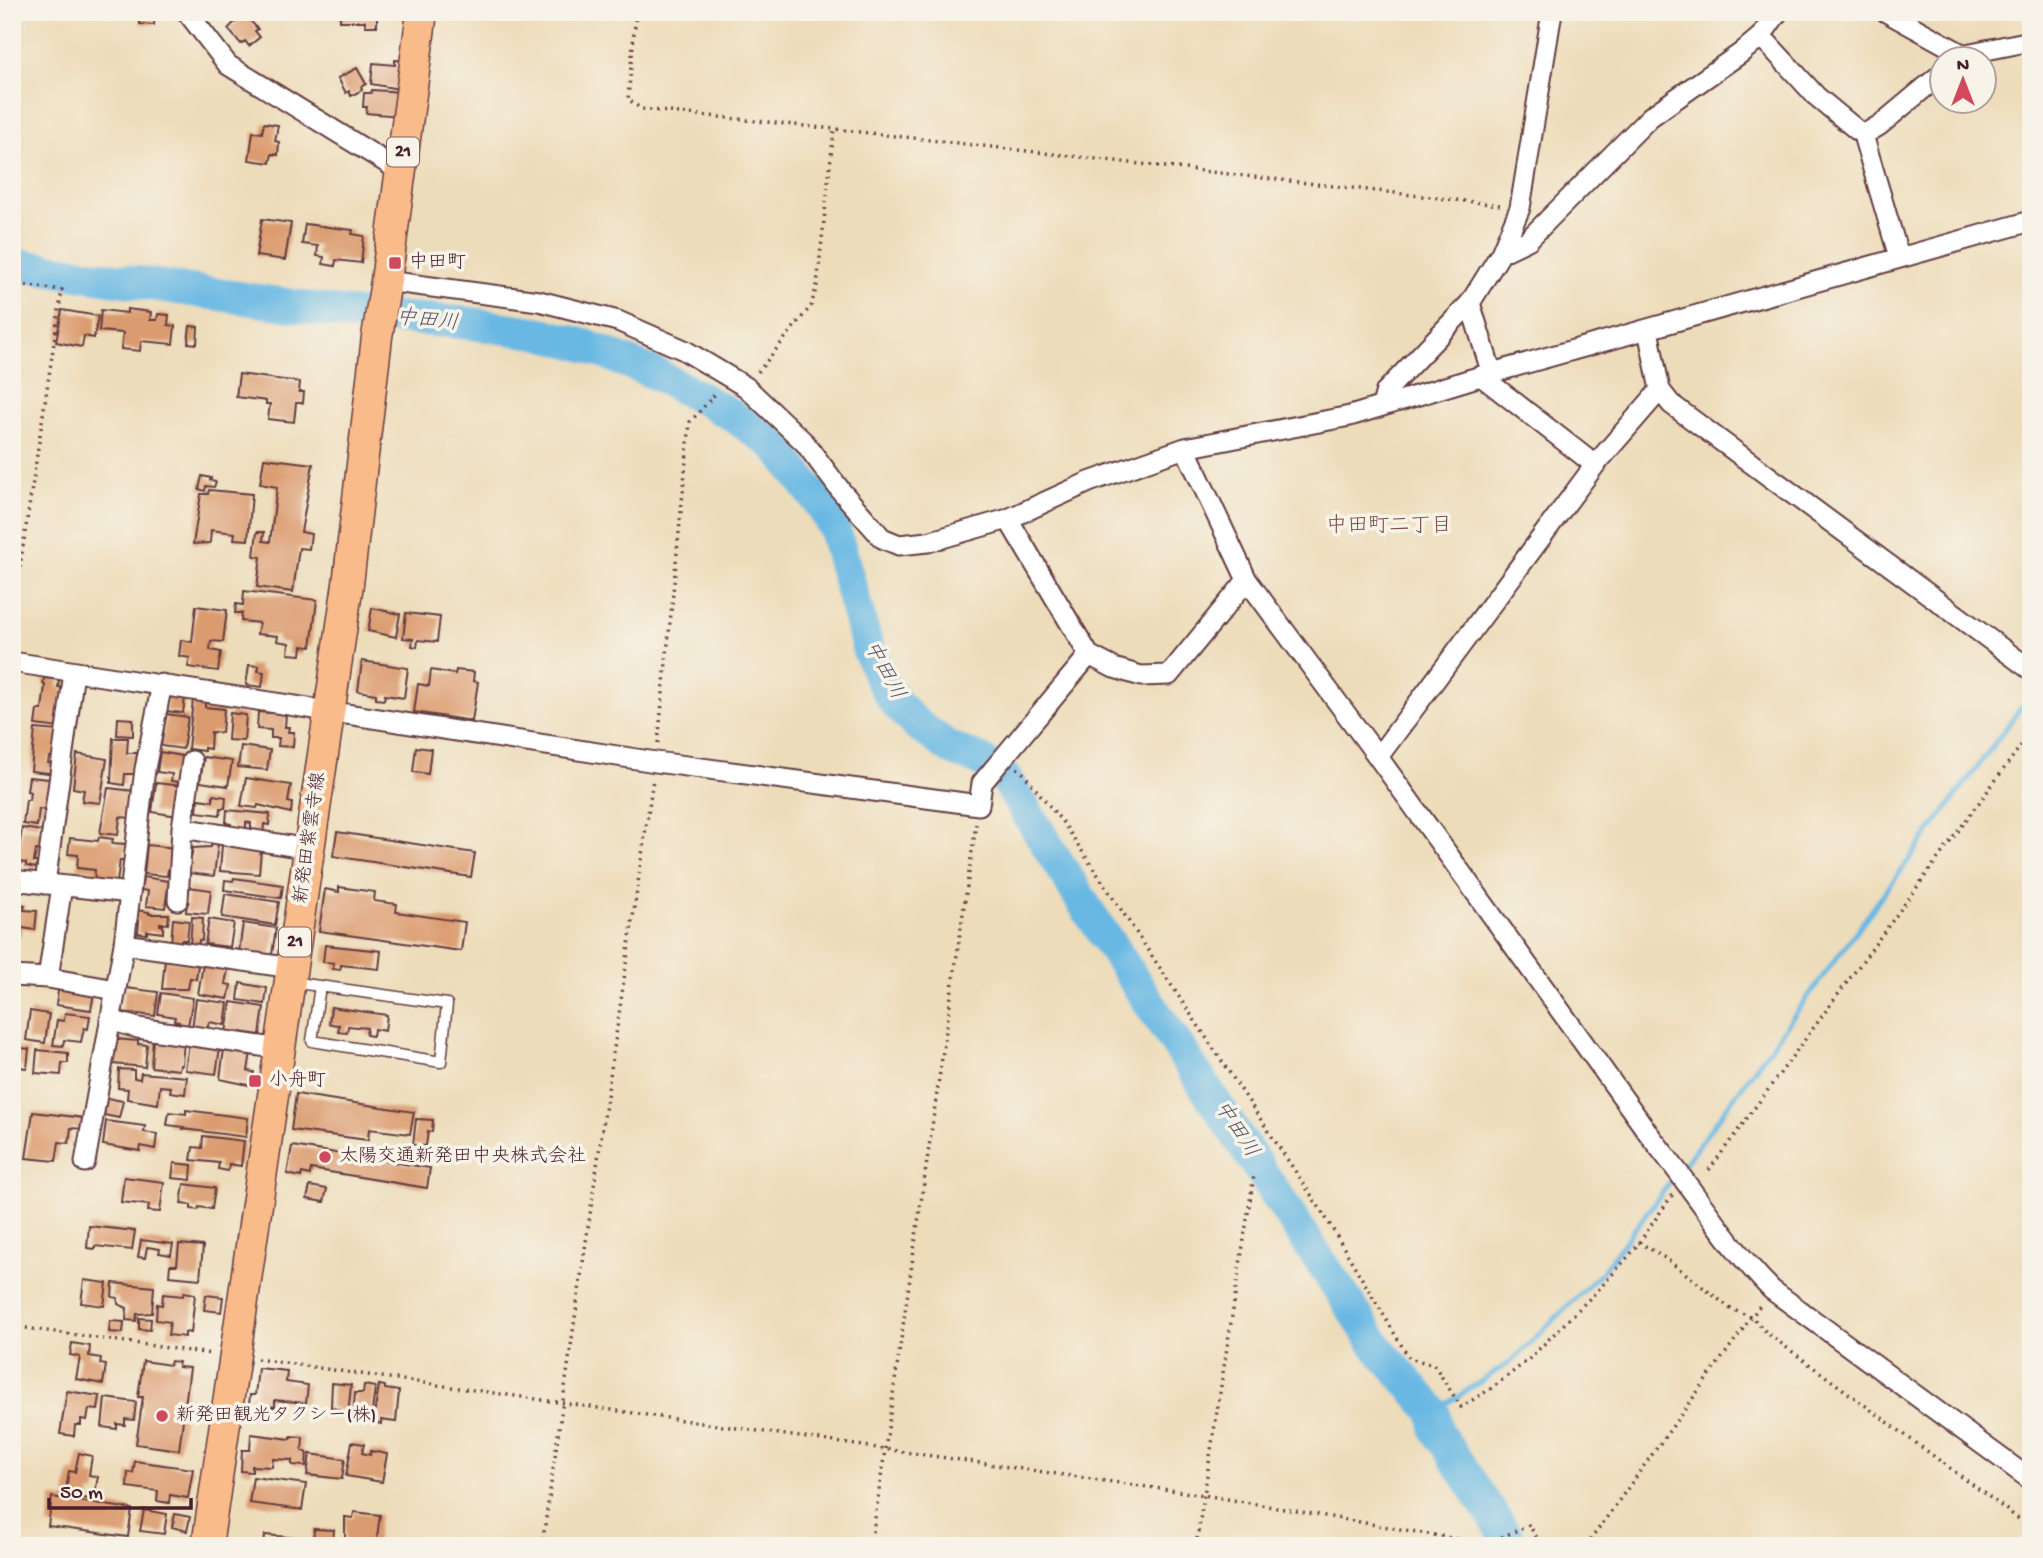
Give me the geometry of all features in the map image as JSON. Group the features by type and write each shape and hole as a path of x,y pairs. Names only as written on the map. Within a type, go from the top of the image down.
{"main road":[{"name":"21","path":"385,287 422,12"},
{"name":"新発田紫雲寺線","path":"207,1546 281,1049 301,979 309,849 348,584 385,287"}],"street":[{"path":"187,12 228,65 400,171"},
{"path":"1382,405 1386,391 1470,303 1501,253 1520,208 1552,12"},
{"path":"1501,253 1528,240 1650,117 1741,53 1761,36 1777,12"},
{"path":"1886,12 1926,32 1946,46"},
{"path":"1761,36 1816,96 1863,135 1899,257"},
{"path":"1997,49 2031,41"},
{"path":"1863,135 1880,125 1927,86"},
{"path":"385,287 539,301 618,321 684,350 746,387 805,443 841,491 882,538 899,545 928,542 1008,519 1089,482 1185,448 1350,416 2031,221"},
{"path":"1470,303 1486,375 1595,465"},
{"path":"1648,330 1660,390 1671,404 2027,668"},
{"path":"1378,757 1595,465 1660,390"},
{"path":"1185,448 1247,580 1746,1264 1772,1290 2031,1480"},
{"path":"1008,519 1089,655 1114,668 1141,676 1169,675 1247,580"},
{"path":"12,662 656,762 979,805 982,783 1089,655"},
{"path":"48,978 53,885 74,672"},
{"path":"85,1162 124,944 144,780 162,684"},
{"path":"178,900 182,828 192,761"},
{"path":"182,828 309,849"},
{"path":"12,880 130,893"},
{"path":"124,944 301,979"},
{"path":"12,976 48,978 116,990"},
{"path":"110,1020 138,1028 281,1049"}],"lane":[{"path":"301,979 447,1004 441,1062 312,1041 301,979"}],"path":[{"path":"636,12 628,99 641,109 1520,208"},
{"path":"746,387 811,306 817,285 834,129"},
{"path":"12,284 62,290 12,619"},
{"path":"542,1546 656,762 690,422 721,387"},
{"path":"1709,1170 2031,732"},
{"path":"1000,762 1023,773 1078,846 1322,1213 1409,1358 1434,1365 1461,1407 1492,1388 1528,1360 1600,1288 1676,1190 1688,1182"},
{"path":"871,1546 979,805"},
{"path":"1196,1546 1254,1175"},
{"path":"1639,1241 1731,1309 1752,1317 1767,1333 2031,1528"},
{"path":"1586,1546 1772,1290"},
{"path":"12,1326 199,1354 235,1356 563,1402 1204,1496 1487,1544 1529,1525 1542,1546"}],"building":[{"path":"140,12 155,12 154,25 140,24"},
{"path":"340,12 377,12 377,26 365,26 365,21 340,21"},
{"path":"243,13 258,29 255,31 260,37 249,46 245,41 241,44 228,29"},
{"path":"395,60 408,61 405,90 371,84 373,63 395,65"},
{"path":"357,68 366,84 361,87 362,90 351,96 349,91 346,93 338,78"},
{"path":"372,90 402,92 400,116 366,113 367,107 363,107 364,93 371,93"},
{"path":"264,123 278,125 275,141 279,142 278,155 272,154 270,163 249,160 253,132 262,133"},
{"path":"262,219 291,223 285,260 256,256"},
{"path":"305,224 353,230 352,234 364,236 361,263 336,260 335,266 323,264 324,257 317,256 318,246 302,244"},
{"path":"127,309 151,312 150,320 157,320 158,314 169,315 168,325 175,326 173,344 141,341 140,351 121,349 123,333 99,331 101,310 127,313"},
{"path":"62,310 98,316 94,338 84,336 82,347 56,342"},
{"path":"190,326 198,327 197,344 188,343"},
{"path":"239,374 300,382 299,392 304,392 303,403 296,403 294,422 268,419 270,404 266,404 266,401 236,397"},
{"path":"264,458 313,464 301,532 311,534 309,549 299,548 293,592 257,587 261,557 254,556 257,532 264,532 263,541 270,542 277,487 260,484"},
{"path":"202,476 216,482 214,487 206,486 205,491 199,489"},
{"path":"209,490 252,494 248,540 234,539 235,533 211,530 210,543 193,544 201,494 208,494"},
{"path":"244,591 317,600 311,647 302,646 301,655 288,654 289,643 277,641 278,636 257,634 259,623 241,621 242,613 235,613 236,604 243,605"},
{"path":"196,606 227,610 223,642 211,641 210,650 221,652 218,671 188,667 190,658 179,656 181,640 192,642"},
{"path":"372,608 400,614 396,637 368,631"},
{"path":"406,613 440,617 437,642 418,640 417,647 412,646 413,639 403,638"},
{"path":"362,661 408,668 404,698 385,695 384,700 376,699 376,694 358,691"},
{"path":"249,665 259,666 258,671 264,672 262,687 246,685"},
{"path":"431,670 455,674 456,670 474,672 473,681 478,682 472,721 414,712 418,684 429,686"},
{"path":"44,678 59,680 58,687 64,688 60,728 35,725 37,710 42,710"},
{"path":"167,697 185,698 183,713 166,711"},
{"path":"193,699 205,701 205,707 224,709 222,733 211,732 210,749 204,748 204,751 188,749"},
{"path":"258,712 286,714 285,727 289,727 288,732 294,732 293,747 278,746 279,738 271,738 271,730 257,729"},
{"path":"230,713 246,715 244,741 228,740"},
{"path":"166,714 188,717 183,749 161,746"},
{"path":"118,718 133,719 133,736 117,735"},
{"path":"35,729 59,731 54,757 49,757 48,763 58,764 57,774 31,771"},
{"path":"113,738 128,738 127,753 137,753 136,774 125,774 124,785 111,783"},
{"path":"241,746 270,750 267,770 238,767"},
{"path":"416,747 431,749 428,774 413,772"},
{"path":"160,752 188,757 184,783 171,781 172,774 157,772"},
{"path":"77,754 107,759 100,803 82,801 84,790 73,788"},
{"path":"204,757 232,761 228,786 200,782"},
{"path":"29,777 58,780 50,811 39,809 37,826 23,824 26,800 29,800"},
{"path":"246,778 291,785 288,802 292,803 291,813 258,805 257,808 241,806"},
{"path":"156,783 182,786 178,816 152,812"},
{"path":"108,788 134,791 131,818 120,817 118,835 100,833"},
{"path":"213,795 226,797 225,808 221,808 220,815 197,812 198,799 213,801"},
{"path":"227,810 270,814 269,825 264,824 263,835 251,834 251,823 246,822 246,831 231,829 231,824 226,823"},
{"path":"22,828 50,832 47,851 36,850 36,868 17,862"},
{"path":"337,832 475,853 471,877 333,856"},
{"path":"99,837 113,839 112,843 126,844 124,860 120,860 117,882 94,880 95,870 77,868 78,855 68,854 70,838 98,841"},
{"path":"212,842 218,843 214,876 188,873 193,848 211,847"},
{"path":"147,845 175,848 172,870 168,870 167,876 144,874"},
{"path":"222,845 261,850 259,874 220,871"},
{"path":"143,877 169,881 165,908 146,906 148,891 141,890"},
{"path":"234,878 283,885 281,898 224,890 225,880 233,881"},
{"path":"189,887 211,890 208,914 186,912"},
{"path":"339,887 375,892 374,901 397,904 396,912 465,922 461,951 319,931 325,889 339,892"},
{"path":"225,894 279,902 275,925 222,917"},
{"path":"12,904 25,905 24,910 37,911 35,930 22,928 21,936 12,935"},
{"path":"136,910 149,914 169,914 168,924 160,923 163,925 163,933 138,933"},
{"path":"192,917 203,918 202,941 199,940 198,946 190,946"},
{"path":"173,919 189,921 187,940 181,940 180,944 171,943"},
{"path":"209,919 234,923 230,947 205,944"},
{"path":"243,923 276,928 271,961 239,952"},
{"path":"325,945 381,951 379,969 341,965 340,970 333,969 334,963 323,962"},
{"path":"165,959 198,965 196,979 190,978 188,989 162,989"},
{"path":"203,965 228,969 225,984 231,985 228,999 198,994"},
{"path":"240,983 267,988 265,1004 238,1000"},
{"path":"59,985 94,993 91,1010 56,1005"},
{"path":"126,988 158,992 155,1016 121,1012"},
{"path":"161,993 193,998 188,1026 178,1025 179,1022 174,1021 175,1017 158,1014"},
{"path":"196,999 228,1003 225,1025 209,1022 207,1031 192,1029"},
{"path":"231,1002 264,1007 260,1035 226,1033"},
{"path":"331,1007 387,1015 385,1031 374,1029 373,1036 366,1035 367,1028 348,1026 347,1033 338,1032 339,1025 329,1024"},
{"path":"30,1011 49,1014 45,1043 26,1040"},
{"path":"65,1013 90,1016 88,1029 84,1028 81,1042 64,1040 63,1046 53,1045 57,1020 64,1021"},
{"path":"153,1038 184,1041 182,1065 179,1070 151,1067"},
{"path":"115,1039 138,1041 138,1044 147,1045 145,1067 113,1064"},
{"path":"189,1043 220,1048 216,1074 185,1070"},
{"path":"12,1047 29,1049 27,1068 12,1066"},
{"path":"224,1049 251,1052 248,1071 254,1072 253,1086 220,1079"},
{"path":"37,1050 68,1053 68,1063 62,1063 61,1075 35,1073"},
{"path":"119,1069 134,1070 134,1078 140,1079 141,1073 187,1077 185,1094 170,1092 171,1087 160,1086 158,1104 127,1099 128,1089 118,1088"},
{"path":"296,1094 414,1112 410,1134 369,1129 368,1140 291,1130"},
{"path":"107,1098 123,1101 119,1118 104,1115"},
{"path":"186,1110 248,1118 246,1137 167,1125 169,1112 186,1114"},
{"path":"33,1112 84,1118 83,1129 71,1128 69,1143 59,1142 56,1161 26,1158"},
{"path":"12,1115 16,1115 15,1122 20,1123 17,1151 12,1151"},
{"path":"416,1119 433,1120 432,1132 428,1131 426,1146 413,1145"},
{"path":"106,1121 145,1126 144,1132 157,1134 155,1149 141,1146 140,1151 103,1145"},
{"path":"203,1136 244,1141 241,1166 229,1164 228,1171 218,1169 219,1163 191,1160 193,1147 202,1148"},
{"name":"太陽交通新発田中央株式会社","path":"292,1146 430,1168 427,1188 311,1169 310,1175 302,1173 301,1177 287,1174"},
{"path":"174,1163 192,1165 191,1180 172,1178"},
{"path":"124,1177 164,1182 160,1212 148,1211 149,1205 121,1202"},
{"path":"184,1184 215,1188 212,1209 191,1209 191,1205 181,1204"},
{"path":"310,1186 327,1189 324,1202 307,1199"},
{"path":"89,1226 135,1231 132,1250 95,1246 95,1249 87,1248"},
{"path":"141,1240 173,1244 171,1255 159,1253 160,1249 147,1247 145,1258 138,1257"},
{"path":"179,1244 203,1246 200,1279 169,1276 170,1265 177,1265"},
{"path":"84,1280 107,1283 104,1306 81,1303"},
{"path":"113,1283 154,1287 152,1313 137,1314 136,1321 126,1320 127,1308 118,1304 118,1298 112,1297"},
{"path":"184,1292 195,1294 191,1333 185,1332 185,1337 168,1335 170,1322 156,1320 157,1304 162,1305 163,1294 183,1296"},
{"path":"206,1295 223,1297 221,1312 204,1310"},
{"path":"139,1318 151,1319 150,1330 139,1329"},
{"path":"110,1321 124,1322 123,1333 109,1332"},
{"path":"72,1343 90,1346 89,1356 101,1358 100,1364 106,1365 103,1384 76,1379 80,1357 70,1355"},
{"name":"新発田観光タクシー(株)","path":"143,1361 170,1365 171,1361 179,1362 178,1367 190,1368 179,1450 136,1444 143,1397 138,1397"},
{"path":"258,1368 287,1371 286,1382 308,1385 306,1403 275,1400 275,1407 260,1405 259,1414 248,1413 250,1395 255,1395"},
{"path":"332,1383 351,1385 348,1415 331,1407"},
{"path":"364,1385 375,1387 371,1420 353,1418 355,1393 363,1393"},
{"path":"379,1385 385,1386 385,1389 399,1391 396,1422 373,1422"},
{"path":"67,1391 100,1396 98,1410 89,1409 87,1420 81,1419 81,1425 75,1425 74,1436 60,1434"},
{"path":"105,1398 136,1402 134,1420 125,1419 125,1425 117,1424 117,1429 102,1427"},
{"path":"251,1434 291,1439 291,1436 303,1437 302,1451 307,1452 306,1466 292,1465 292,1460 273,1459 272,1467 252,1466 252,1472 241,1471 242,1450 250,1450"},
{"path":"352,1442 364,1444 362,1453 370,1455 371,1451 387,1454 382,1482 346,1476"},
{"path":"79,1453 92,1456 89,1475 98,1477 95,1493 91,1492 89,1499 65,1495 69,1471 75,1472"},
{"path":"310,1454 345,1459 342,1479 307,1475"},
{"path":"135,1461 193,1469 188,1498 170,1495 169,1503 157,1501 158,1491 127,1487 128,1472 133,1473"},
{"path":"253,1477 306,1484 302,1510 249,1503"},
{"path":"52,1497 132,1509 128,1537 48,1526"},
{"path":"144,1510 167,1514 164,1534 140,1531"},
{"path":"354,1512 380,1515 376,1545 345,1541 345,1517 353,1518"},
{"path":"175,1514 190,1517 187,1531 172,1527"},
{"path":"314,1529 334,1530 333,1542 342,1543 342,1546 313,1546"},
{"path":"265,1535 298,1538 297,1546 264,1546"}],"waterway":[{"name":"中田川","path":"12,264 350,314 467,323 539,333 587,346 656,374 732,415 776,446 822,506 834,528 868,649 881,680 894,701 915,723 950,748 981,760 1006,779 1085,906 1378,1348 1434,1412 1437,1431 1513,1546"},
{"path":"1681,1169 2031,694"},
{"path":"1434,1412 1512,1361 1601,1273 1675,1176"}],"place":[{"name":"中田町","path":"395,263"},
{"name":"小舟町","path":"255,1081"},
{"name":"太陽交通新発田中央株式会社","path":"325,1157"},
{"name":"新発田観光タクシー(株)","path":"162,1416"}],"district":[{"name":"中田町二丁目","path":"1389,527"}]}
